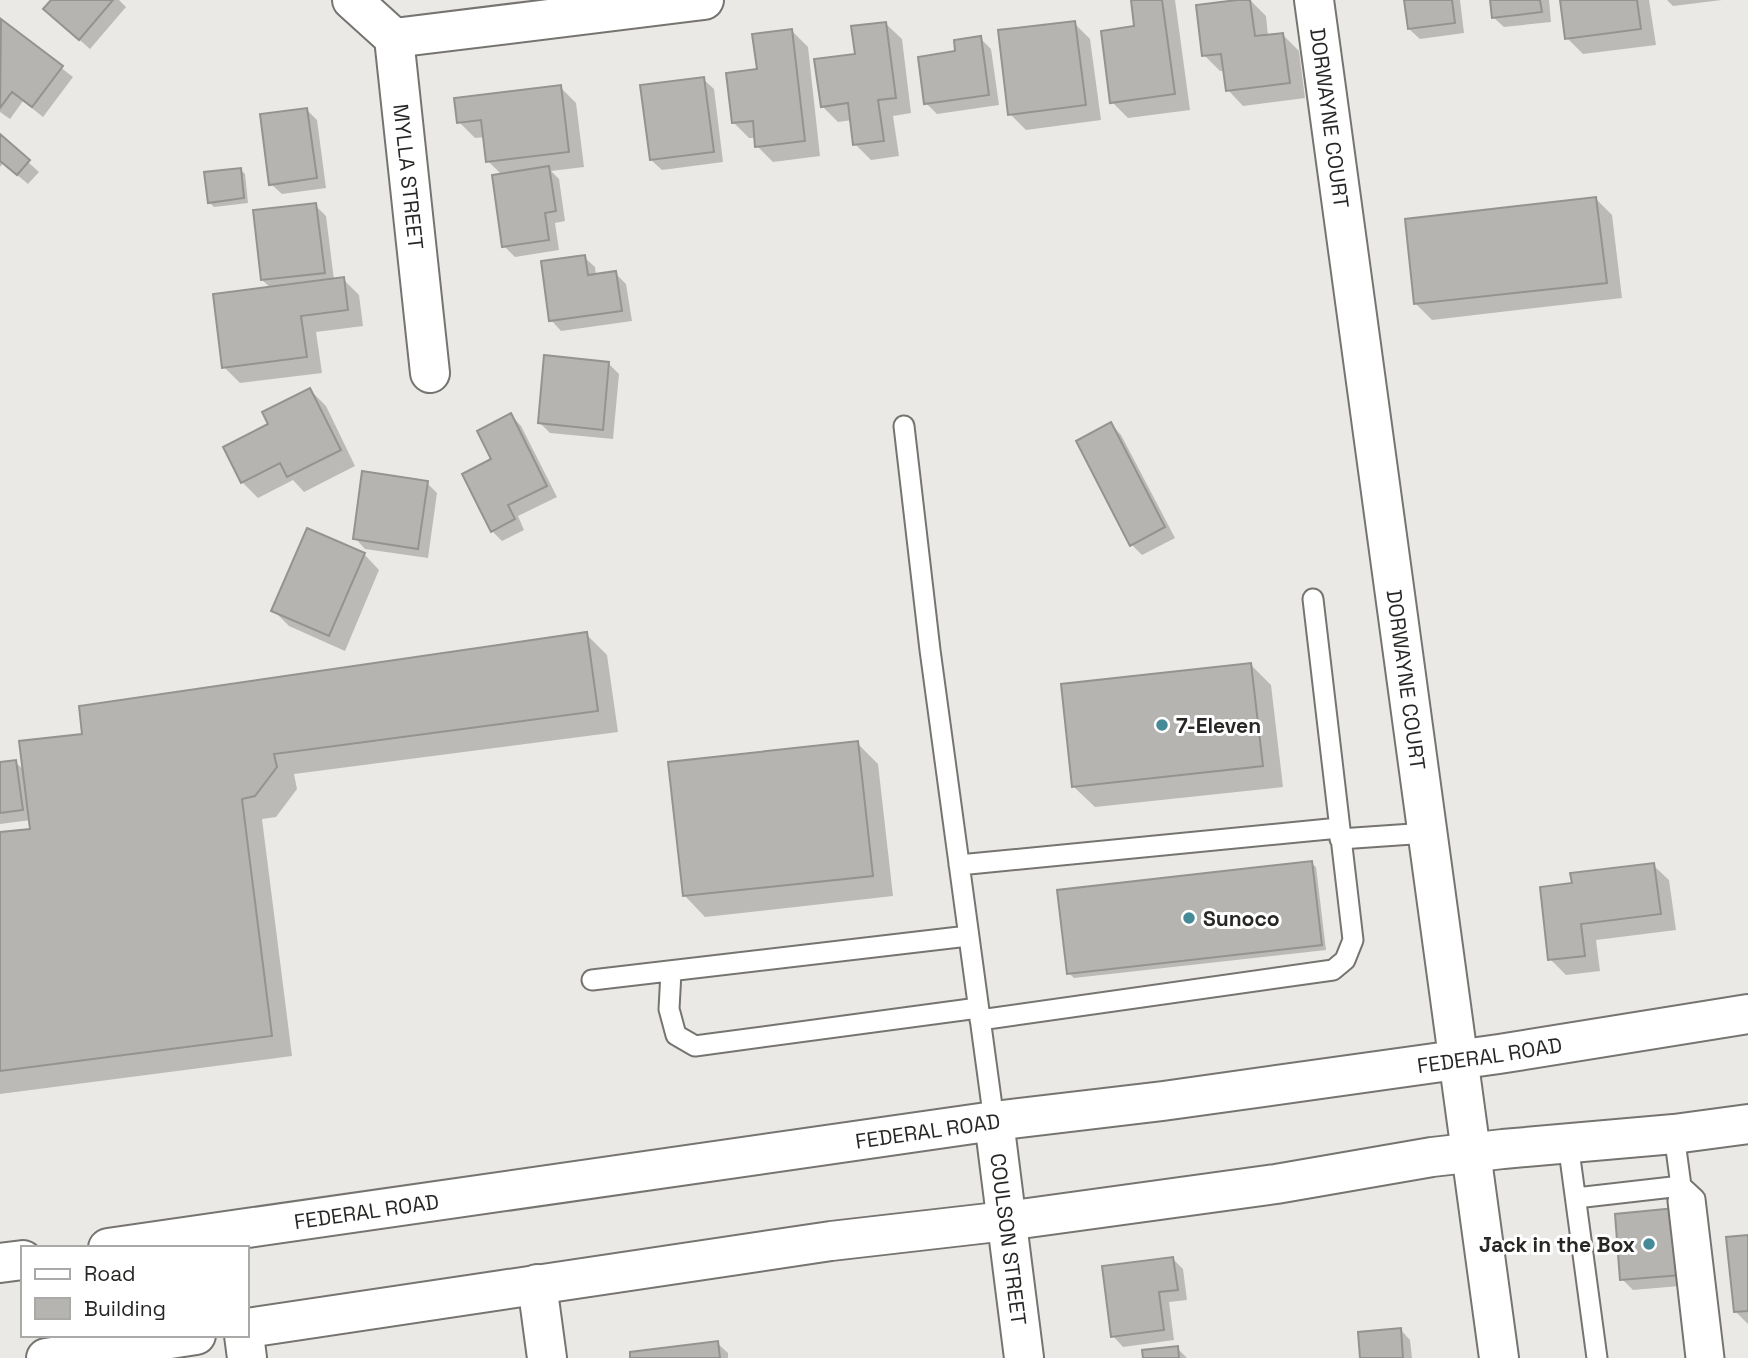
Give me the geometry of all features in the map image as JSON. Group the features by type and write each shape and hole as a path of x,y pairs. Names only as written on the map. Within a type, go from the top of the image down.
{"main road":[{"path":"352,0 394,37 705,0"},
{"name":"DORWAYNE COURT","path":"1314,0 1499,1358"},
{"name":"MYLLA STREET","path":"394,37 430,373"},
{"name":"FEDERAL ROAD","path":"132,1246 223,1240 994,1121 1163,1101 1460,1059 1748,1014"},
{"name":"COULSON STREET","path":"994,1121 1024,1358"},
{"path":"248,1328 831,1241 1006,1221 1276,1184 1472,1152 1674,1134 1748,1124"},
{"path":"0,1263 21,1260"},
{"path":"537,1284 547,1358"},
{"path":"244,1337 247,1358"},
{"path":"46,1358 174,1342"}],"lane":[{"path":"904,426 930,650 994,1121"},
{"path":"671,972 669,1009 676,1035 695,1046 1333,970 1345,960 1353,940 1313,599"},
{"path":"959,865 1340,833 1427,833"},
{"path":"592,980 968,936"},
{"path":"1674,1134 1681,1186 1678,1201 1696,1358"},
{"path":"1568,1143 1597,1358"},
{"path":"1576,1198 1681,1186 1695,1199 1714,1358"}],"building":[{"path":"51,0 113,0 79,40 43,9"},
{"path":"1131,0 1162,0 1175,94 1110,103 1101,31 1134,26"},
{"path":"1250,0 1255,36 1283,33 1290,83 1226,91 1221,54 1202,56 1196,5"},
{"path":"1404,0 1452,0 1455,23 1408,29"},
{"path":"1490,0 1540,0 1542,12 1492,18"},
{"path":"1560,0 1637,0 1641,29 1565,39"},
{"path":"1,19 63,66 32,107 12,92 0,108"},
{"path":"1075,21 1086,105 1008,115 998,30"},
{"path":"886,22 896,98 878,100 884,141 853,145 848,103 821,107 814,59 855,54 851,26"},
{"path":"792,29 805,141 755,147 753,121 732,123 726,73 757,69 752,34"},
{"path":"981,36 989,95 924,104 918,57 955,51 954,40"},
{"path":"704,77 714,152 650,160 640,85"},
{"path":"561,85 569,152 486,162 481,120 457,123 454,98"},
{"path":"307,108 317,178 269,185 260,114"},
{"path":"0,134 30,160 17,175 0,161"},
{"path":"549,166 556,211 545,213 549,240 502,247 492,175"},
{"path":"241,168 244,198 208,203 204,172"},
{"path":"1596,197 1607,283 1414,304 1405,219"},
{"path":"316,203 325,273 261,280 253,210"},
{"path":"585,255 588,275 616,271 622,311 549,321 541,261"},
{"path":"344,277 348,310 301,316 307,357 222,368 213,294"},
{"path":"544,355 609,362 603,430 538,423"},
{"path":"310,388 341,450 287,477 280,463 241,483 223,447 268,424 262,412"},
{"path":"511,413 547,486 508,505 515,519 491,532 462,474 491,459 477,431"},
{"path":"1111,422 1165,527 1130,546 1076,441"},
{"path":"362,471 428,481 418,549 353,539"},
{"path":"307,528 365,553 329,636 271,611"},
{"path":"587,632 598,711 274,754 277,767 255,796 242,799 272,1036 0,1071 0,832 30,829 19,741 82,734 79,706"},
{"name":"7-Eleven","path":"1251,663 1263,766 1072,787 1061,684"},
{"path":"858,741 873,876 683,896 668,762"},
{"path":"16,760 23,810 0,813 0,762"},
{"name":"Sunoco","path":"1312,861 1322,945 1067,974 1057,890"},
{"path":"1654,863 1661,914 1581,924 1585,956 1548,960 1540,887 1572,883 1570,873"},
{"path":"1675,1208 1681,1275 1620,1280 1615,1214"},
{"path":"1748,1235 1748,1311 1734,1312 1726,1237"},
{"path":"1173,1257 1178,1290 1159,1292 1164,1330 1111,1337 1102,1266"},
{"path":"1401,1328 1403,1358 1360,1358 1358,1332"},
{"path":"718,1341 720,1358 630,1358 630,1352"},
{"path":"1178,1346 1179,1358 1143,1358 1142,1350"}],"place":[{"name":"7-Eleven","path":"1162,725"},
{"name":"Sunoco","path":"1189,918"},
{"name":"Jack in the Box","path":"1649,1244"}]}
